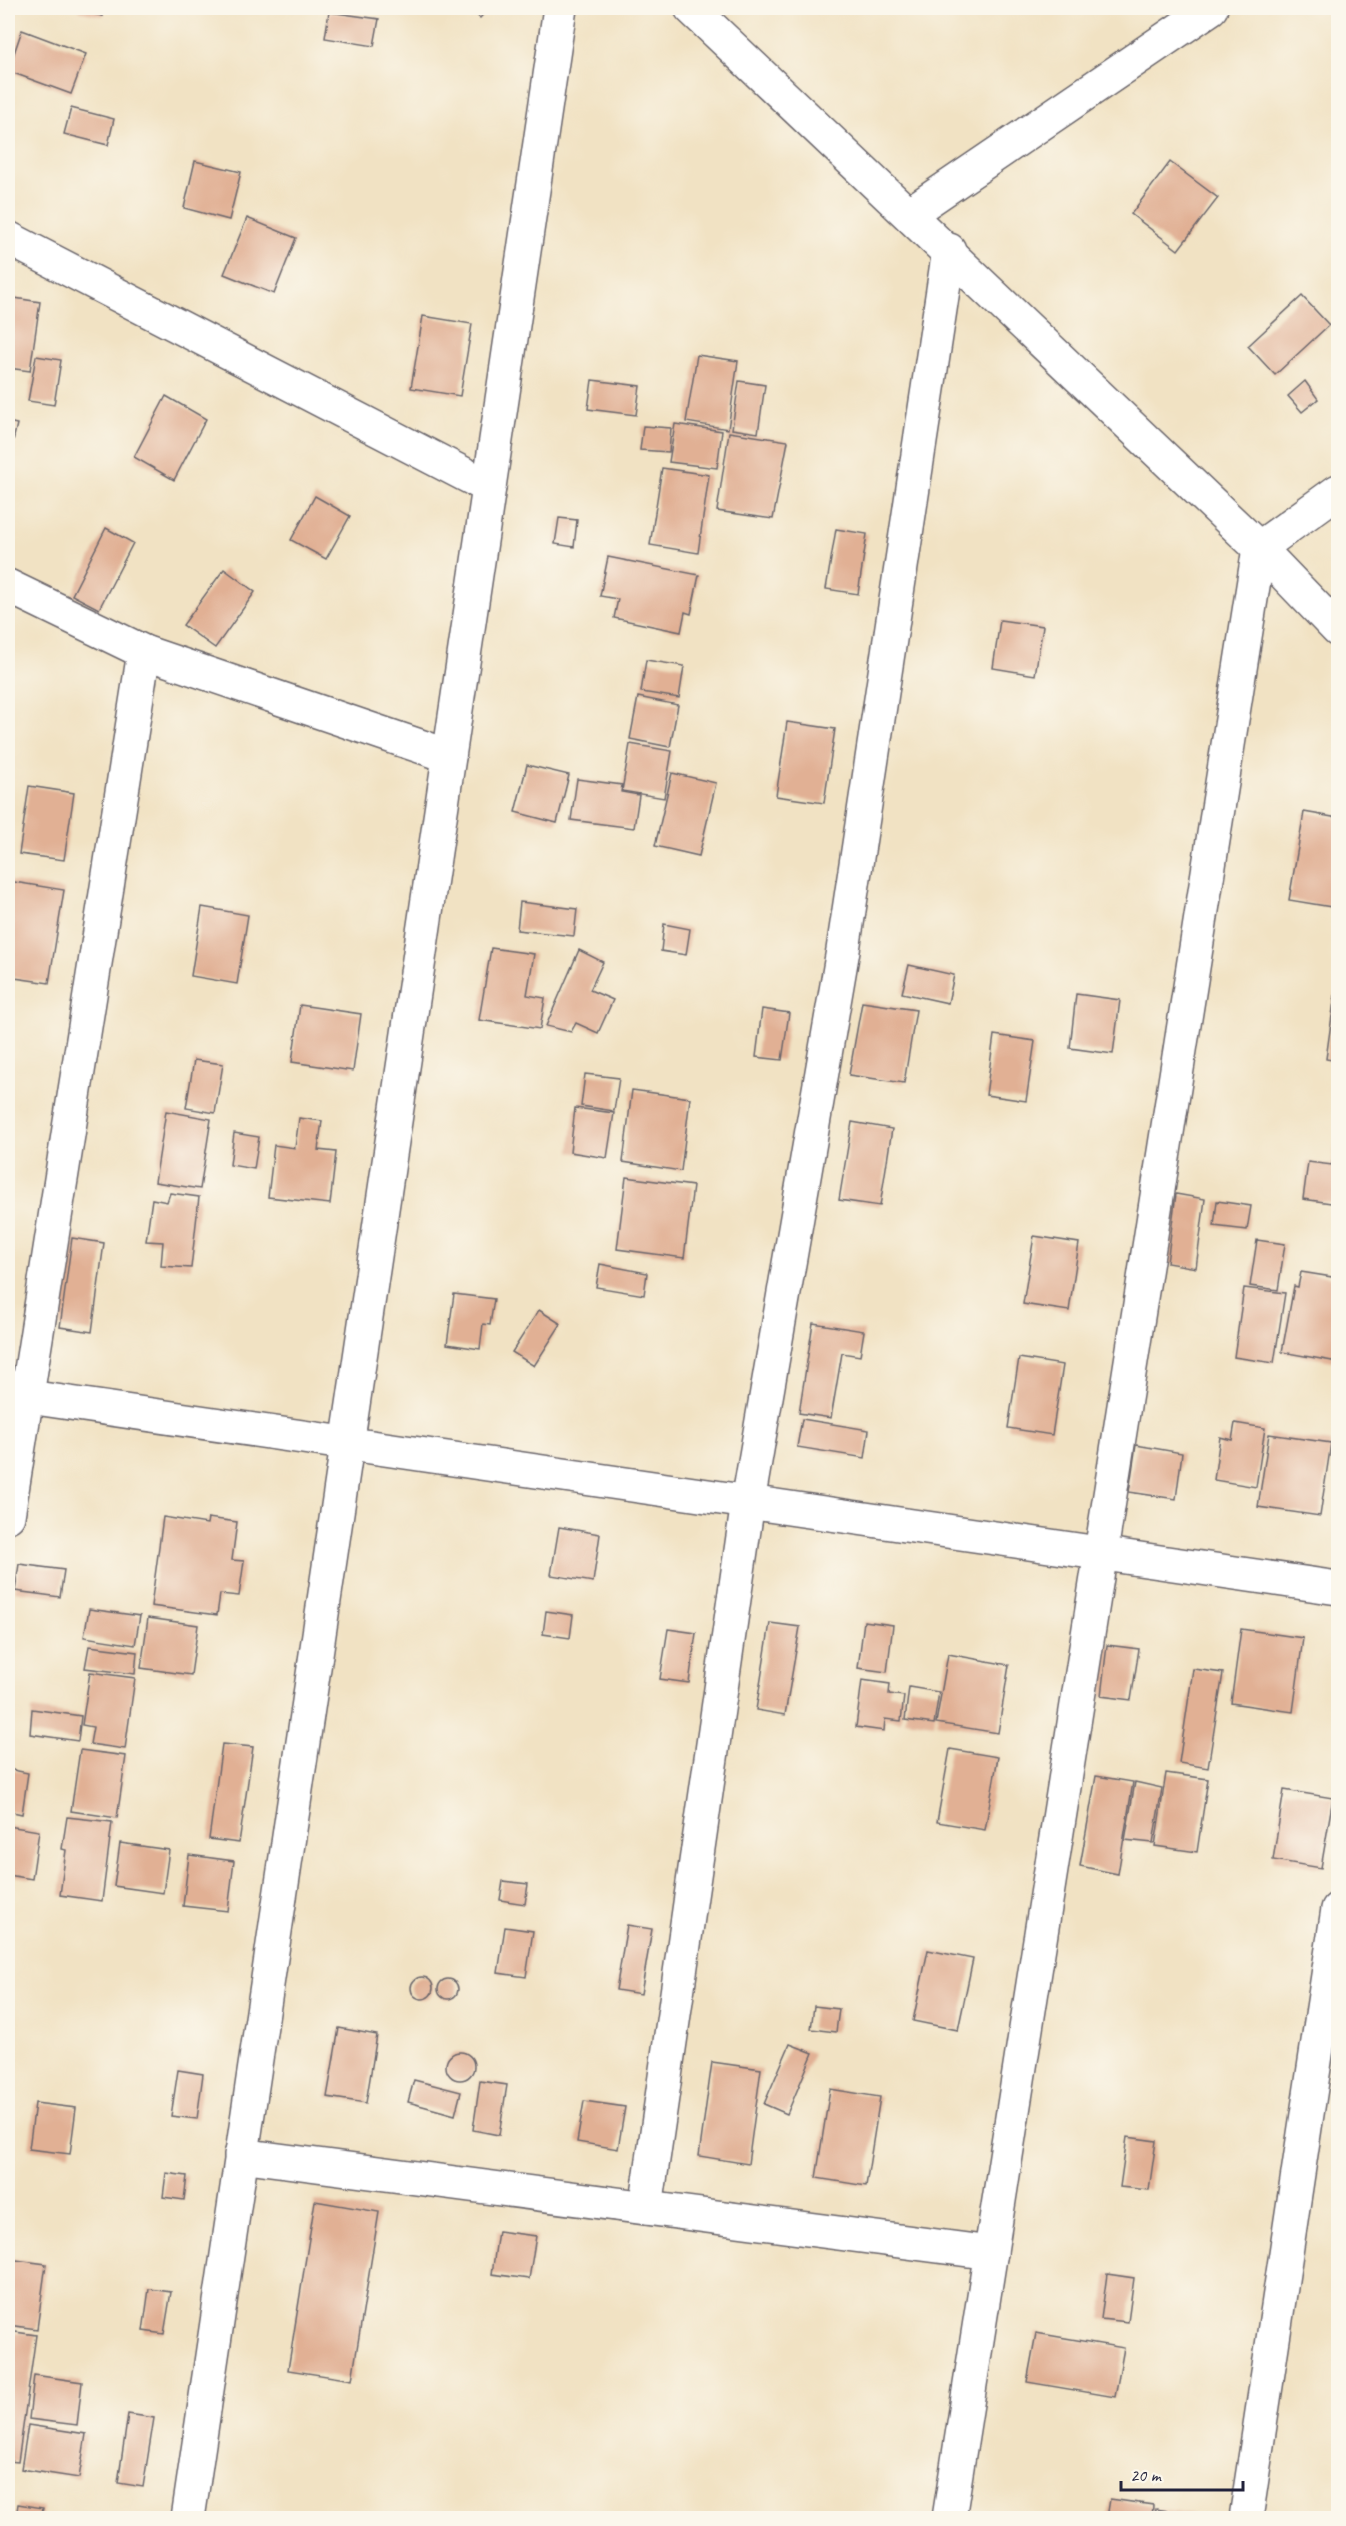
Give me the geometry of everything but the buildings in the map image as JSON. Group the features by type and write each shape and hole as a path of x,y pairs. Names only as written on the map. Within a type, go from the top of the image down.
{"street":[{"path":"188,2518 560,8"},
{"path":"910,213 1211,8"},
{"path":"702,11 1259,548 1338,630"},
{"path":"8,238 489,487"},
{"path":"646,2208 748,1502 843,950 949,250"},
{"path":"949,2518 1259,548 1338,491"},
{"path":"8,586 144,652 449,756"},
{"path":"8,1516 17,1395 144,652"},
{"path":"17,1395 1338,1588"},
{"path":"1246,2518 1338,1909"},
{"path":"241,2155 991,2253"}]}
